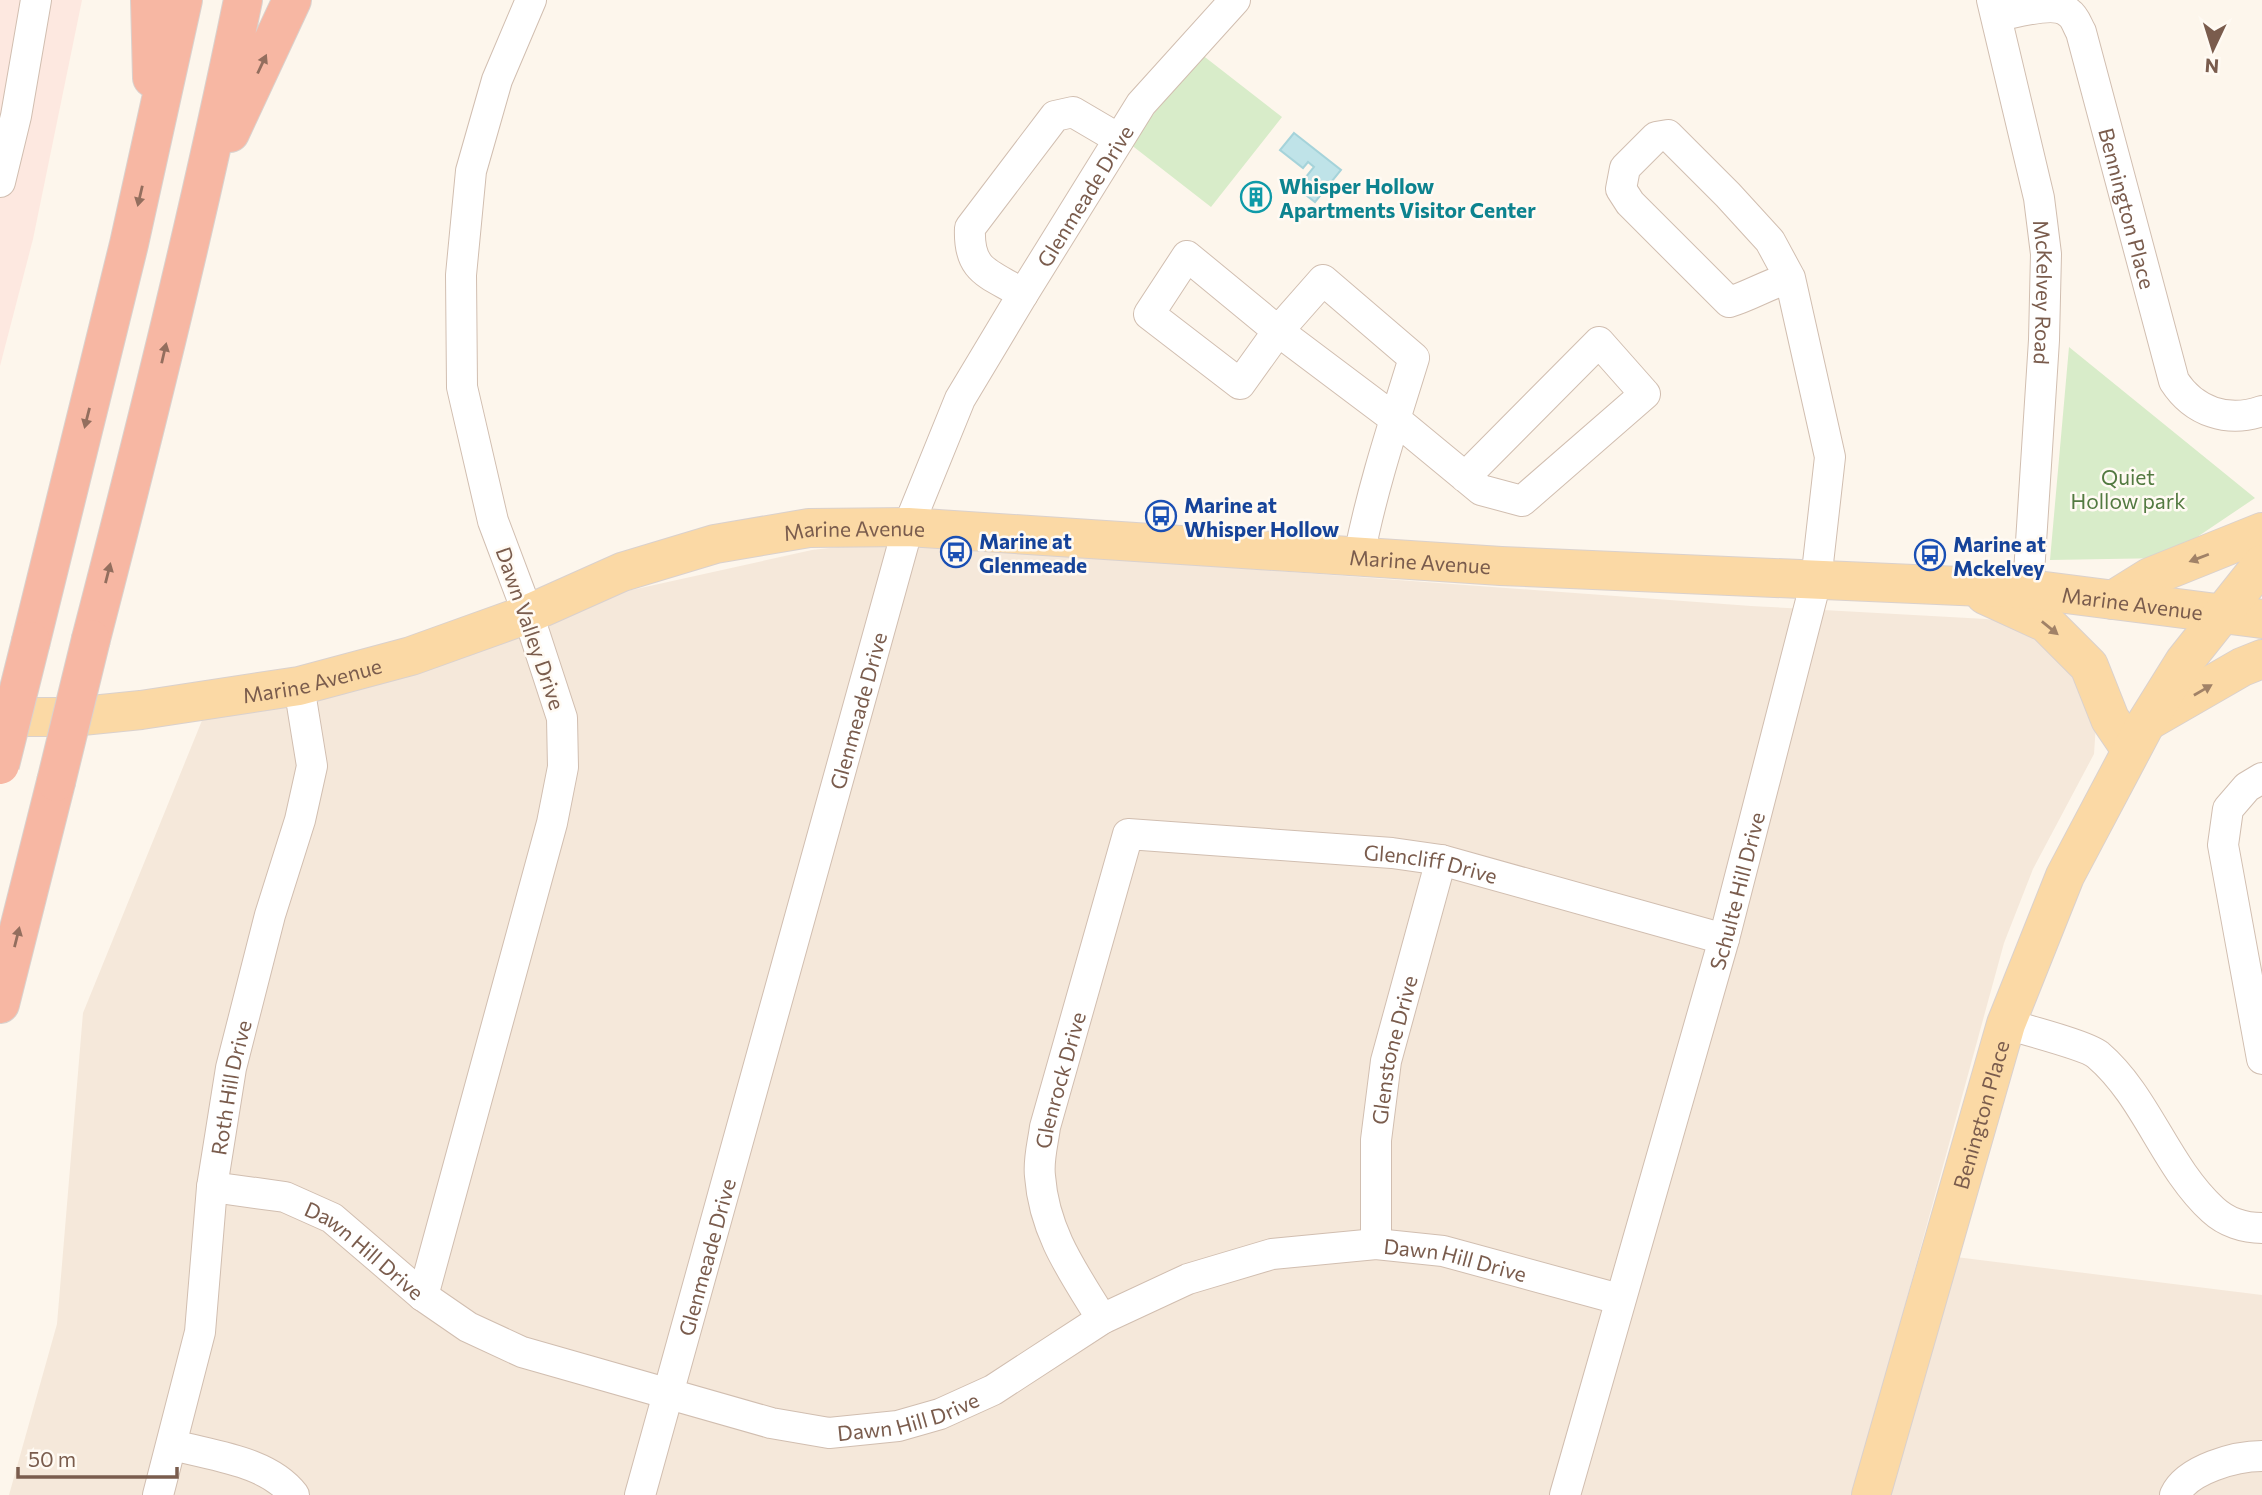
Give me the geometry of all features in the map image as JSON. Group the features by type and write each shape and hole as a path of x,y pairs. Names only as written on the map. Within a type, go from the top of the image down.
{"highway":[{"path":"150,0 155,130"},
{"path":"0,765 130,244 183,0"},
{"path":"0,1003 149,415 202,192 243,0"},
{"path":"202,192 292,0"}],"main road":[{"name":"Marine Avenue","path":"0,717 72,718 299,686 411,656 528,614 622,572 715,544 809,528 908,527 1501,566 2028,589 2262,618"},
{"path":"2113,600 2150,577 2262,532"},
{"path":"2138,736 2184,662 2262,564"},
{"path":"1967,587 2046,624 2089,666 2110,719 2138,736"},
{"path":"2138,736 2242,667 2262,659"},
{"name":"Benington Place","path":"1871,1495 2006,1024 2065,876 2138,736"}],"street":[{"path":"0,182 16,116 36,0"},
{"name":"Dawn Valley Drive","path":"423,1296 552,823 563,767 562,718 528,614 493,521 463,387 461,275 471,171 497,79 531,0"},
{"name":"Glenmeade Drive","path":"640,1495 908,527 960,399 1119,139 1141,104 1235,0"},
{"name":"Bennington Place","path":"1995,8 2055,7 2067,10 2074,18 2081,32 2174,381 2190,401 2213,413 2246,416 2262,411"},
{"name":"McKelvey Road","path":"1995,8 2039,198 2046,254 2044,340 2028,589"},
{"path":"1023,294 977,266 969,249 970,228 1055,116 1073,112 1119,139"},
{"name":"Schulte Hill Drive","path":"1564,1495 1724,939 1816,581 1830,457 1790,278 1770,241 1668,135 1656,137 1625,168 1621,189 1630,202 1729,302 1769,284 1790,278"},
{"path":"1359,556 1395,419 1414,358 1323,280 1279,331 1395,419 1465,477 1481,490 1522,501 1645,394 1599,342 1465,477"},
{"name":"Roth Hill Drive","path":"158,1495 200,1332 212,1186 231,1068 270,915 300,820 312,766 299,686"},
{"path":"2262,778 2246,786 2228,808 2223,845 2262,1059"},
{"name":"Glencliff Drive","path":"1128,834 1392,853 1441,860 1724,939"},
{"name":"Glenrock Drive","path":"1102,1319 1059,1250 1044,1209 1039,1173 1045,1127 1128,834"},
{"name":"Glenstone Drive","path":"1376,1244 1376,1140 1386,1060 1441,860"},
{"path":"2006,1024 2096,1053 2126,1087 2183,1176 2213,1211 2229,1221 2249,1228 2262,1228"},
{"name":"Dawn Hill Drive","path":"212,1186 285,1197 332,1218 423,1296 468,1327 522,1352 771,1423 829,1433 898,1426 940,1414 993,1390 1102,1319 1188,1279 1272,1254 1376,1244 1443,1251 1619,1299"},
{"path":"173,1445 265,1470 285,1483 294,1495"},
{"path":"2175,1495 2178,1488 2212,1465 2244,1456 2262,1456"}],"shaded area":[{"path":"0,0 82,0 33,239 0,366"},
{"path":"881,542 1751,606 1986,619 2028,625 2057,645 2096,724 2094,754 2033,869 2004,943 1853,1495 9,1495 57,1324 83,1013 203,718 627,591 812,550"},
{"path":"1956,1257 2262,1295 2262,1495 1890,1495"}],"green space":[{"path":"1201,54 1282,117 1211,207 1130,144"},
{"name":"Quiet Hollow park","path":"2069,347 2255,498 2166,558 2050,560"}],"water":[{"path":"1294,133 1341,170 1315,202 1297,188 1314,167 1308,162 1303,168 1280,150"}],"place":[{"name":"Whisper Hollow Apartments Visitor Center","path":"1256,197"},
{"name":"Marine at Whisper Hollow","path":"1161,516"},
{"name":"Marine at Glenmeade","path":"956,552"},
{"name":"Marine at Mckelvey","path":"1930,555"}]}
